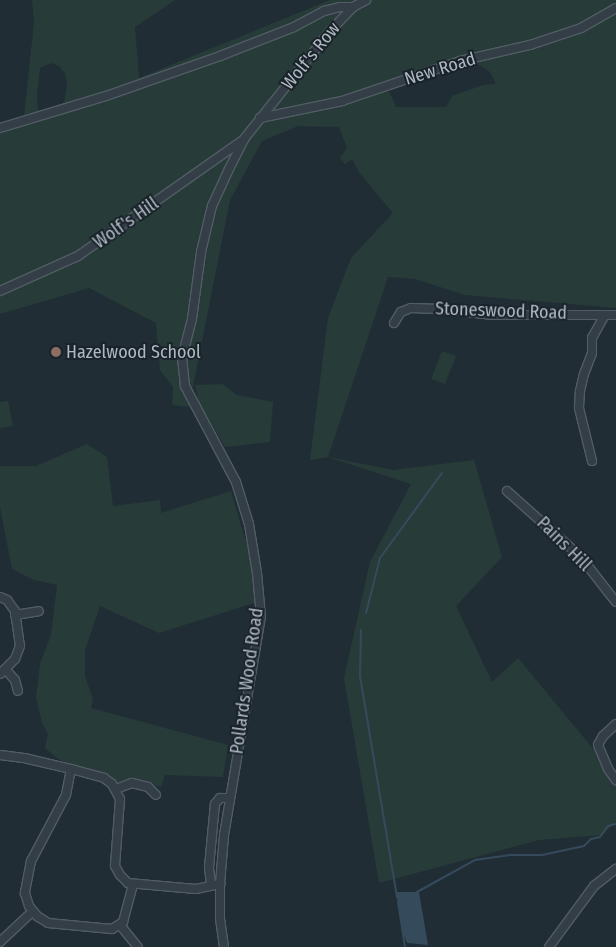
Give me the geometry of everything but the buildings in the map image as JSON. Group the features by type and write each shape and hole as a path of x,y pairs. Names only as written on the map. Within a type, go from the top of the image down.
{"street":[{"name":"Wolf's Row","path":"244,139 330,30 353,7 366,0"},
{"path":"0,128 106,96 220,56 294,27 324,11 340,7 353,7"},
{"name":"New Road","path":"260,118 342,101 460,61 530,45 581,28 616,8"},
{"name":"Wolf's Hill","path":"0,292 78,256 244,139"},
{"name":"Pollards Wood Road","path":"224,947 216,884 261,617 257,573 249,524 233,478 185,386 182,358 192,320 201,252 212,206 244,139"},
{"name":"Stoneswood Road","path":"394,323 401,312 411,308 441,309 493,315 616,315"},
{"path":"592,462 579,408 580,391 592,354 592,338 605,315"},
{"name":"Pains Hill","path":"506,491 580,556 616,602"},
{"path":"0,597 8,600 16,615 20,646 15,659 3,672 15,680 18,691"},
{"path":"16,615 39,611"},
{"path":"616,724 603,736 598,746 608,769 616,780"},
{"path":"0,755 24,758 104,778 116,789 120,806 115,866 124,880 133,884 196,889 216,884"},
{"path":"71,769 66,795 29,868 25,893 32,912 42,920 53,924 106,930 120,925 125,918 133,884"},
{"path":"116,789 132,783 148,787 156,795"},
{"name":"Pollards Wood Road","path":"216,884 209,867 215,804 220,798 229,798"},
{"path":"549,947 594,886 616,869"},
{"path":"0,942 32,912"},
{"path":"120,925 138,947"}],"green space":[{"path":"32,0 175,0 135,27 139,78 330,0 616,0 616,308 465,295 415,279 388,277 328,457 310,460 328,318 351,258 393,213 359,172 352,159 345,164 340,158 347,148 339,127 298,126 262,141 230,200 189,407 172,405 173,387 160,370 156,323 89,288 0,314 0,132 23,126 34,22","holes":["460,57 490,72 496,84 483,85 452,96 446,107 396,107 390,93 374,85","51,63 59,66 65,73 67,86 64,103 38,111 37,96 40,68"]},
{"path":"442,351 456,356 445,384 431,379"},
{"path":"222,384 237,395 273,402 270,442 225,447 199,402 195,385"},
{"path":"8,401 13,426 0,428 0,402"},
{"path":"87,444 107,457 113,506 160,500 161,513 231,491 254,569 254,603 159,633 100,606 85,650 85,676 93,699 91,708 228,745 223,777 165,775 161,787 132,780 118,783 58,759 45,748 48,734 42,723 36,697 40,664 51,635 57,585 34,580 12,569 0,507 0,466 36,466"},
{"path":"328,457 393,470 474,460 502,557 456,606 492,682 518,658 604,762 616,782 616,822 602,835 539,840 379,883 344,678 370,562 411,484"}],"water":[{"path":"396,892 419,892 428,945 407,943 403,933"}],"waterway":[{"path":"366,613 380,558 442,473"},
{"path":"361,630 360,676 397,897"},
{"path":"417,892 475,860 512,855 542,855 584,846 591,839 600,837 608,826 616,824"},
{"path":"398,902 405,947"}],"place":[{"name":"Hazelwood School","path":"56,352"}]}
